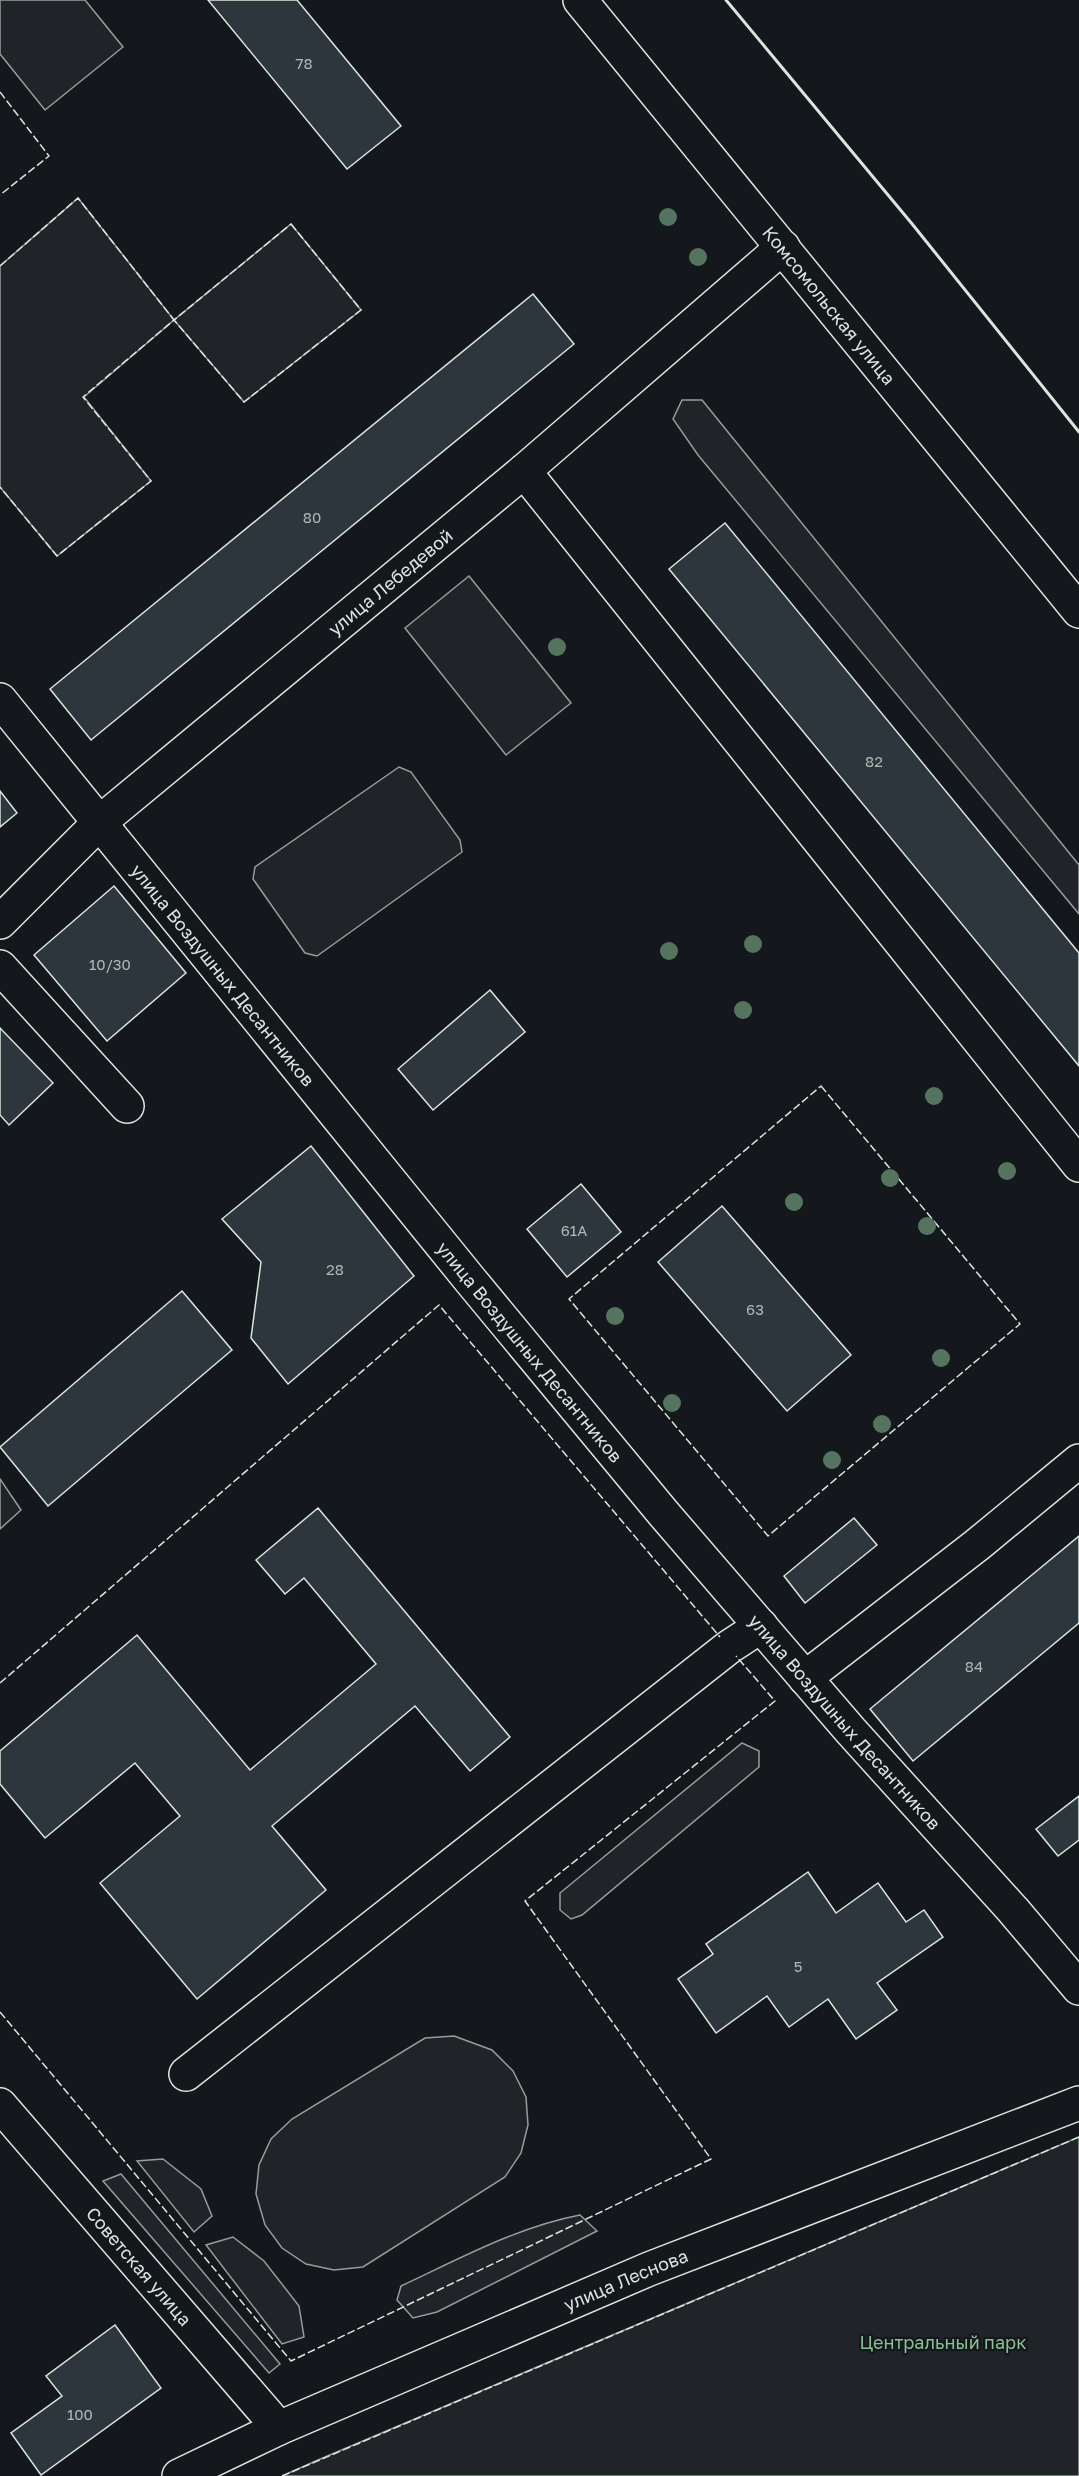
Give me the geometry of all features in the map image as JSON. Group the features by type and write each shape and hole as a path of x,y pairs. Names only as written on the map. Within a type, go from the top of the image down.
{"street":[{"name":"Комсомольская улица","path":"580,0 1079,611"},
{"name":"улица Лебедевой","path":"0,922 100,822 524,471 783,247"},
{"path":"524,471 1079,1165"},
{"name":"улица Воздушных Десантников","path":"0,700 471,1281 664,1514 805,1678 1013,1910 1079,1988"},
{"path":"0,967 127,1106"},
{"path":"805,1678 977,1545 1079,1461"},
{"path":"186,2074 729,1647 761,1626"},
{"name":"улица Леснова","path":"179,2476 279,2428 649,2269 1079,2103"},
{"name":"Советская улица","path":"0,2105 279,2428"}],"green space":[{"path":"0,0 85,0 123,47 45,110 0,54"},
{"path":"78,198 174,320 84,397 151,481 57,556 0,487 0,266"},
{"path":"291,224 361,310 244,402 174,320"},
{"path":"682,400 702,400 1079,865 1079,914 698,455 673,419"},
{"path":"469,576 571,703 506,755 405,628"},
{"path":"399,767 411,772 460,840 462,852 317,956 305,953 253,879 255,867"},
{"path":"0,1479 21,1510 0,1529"},
{"path":"742,1743 759,1751 759,1767 582,1915 571,1919 560,1910 560,1893"},
{"path":"454,2036 492,2050 513,2071 526,2097 528,2125 521,2153 505,2177 363,2267 334,2270 306,2264 282,2248 265,2225 256,2194 259,2165 271,2139 292,2119 425,2038"},
{"name":"Центральный парк","path":"1079,2137 1079,2476 282,2476 318,2460"},
{"path":"163,2159 201,2189 212,2216 194,2232 137,2161"},
{"path":"121,2174 280,2364 269,2373 103,2181"},
{"path":"580,2215 597,2231 437,2312 413,2318 397,2300 401,2286 467,2255 534,2227"},
{"path":"233,2237 264,2261 299,2306 304,2337 282,2344 206,2245"}],"building":[{"path":"208,0 297,0 401,126 347,169"},
{"path":"533,294 574,344 91,740 50,689"},
{"path":"725,523 1079,953 1079,1066 669,569"},
{"path":"0,791 17,813 0,827"},
{"path":"114,886 186,973 107,1041 34,955"},
{"path":"490,990 525,1032 433,1110 398,1069"},
{"path":"0,1028 53,1083 9,1125 0,1115"},
{"path":"311,1146 414,1276 288,1384 251,1338 261,1262 222,1219"},
{"path":"581,1184 621,1232 567,1277 527,1229"},
{"path":"722,1206 851,1355 787,1411 658,1262"},
{"path":"182,1291 232,1350 48,1506 0,1447"},
{"path":"318,1508 510,1737 470,1771 415,1706 272,1826 326,1890 197,1999 100,1883 180,1816 135,1763 45,1838 0,1784 0,1751 137,1635 250,1770 376,1664 304,1578 285,1594 256,1560"},
{"path":"854,1518 877,1545 805,1603 784,1576"},
{"path":"1079,1536 1079,1623 913,1761 870,1709"},
{"path":"1079,1796 1079,1840 1058,1856 1036,1829"},
{"path":"808,1872 836,1913 878,1883 906,1922 924,1910 943,1937 877,1983 897,2010 856,2039 828,1999 789,2027 767,1996 716,2033 678,1979 713,1954 706,1944"},
{"path":"115,2325 161,2388 41,2475 11,2433 62,2396 46,2376"}],"fence":[{"path":"0,92 49,156 0,195"},
{"path":"0,266 78,198 174,320 83,397 151,481 57,556 0,487"},
{"path":"291,224 361,310 244,402 174,320 291,224"},
{"path":"821,1086 1020,1324 768,1536 569,1299 821,1086"},
{"path":"0,1683 439,1305 720,1637"},
{"path":"0,2012 291,2361 711,2159 525,1901 775,1701 736,1656"},
{"path":"282,2476 1079,2137"}],"wall":[{"path":"726,0 913,225 1079,432"}]}
